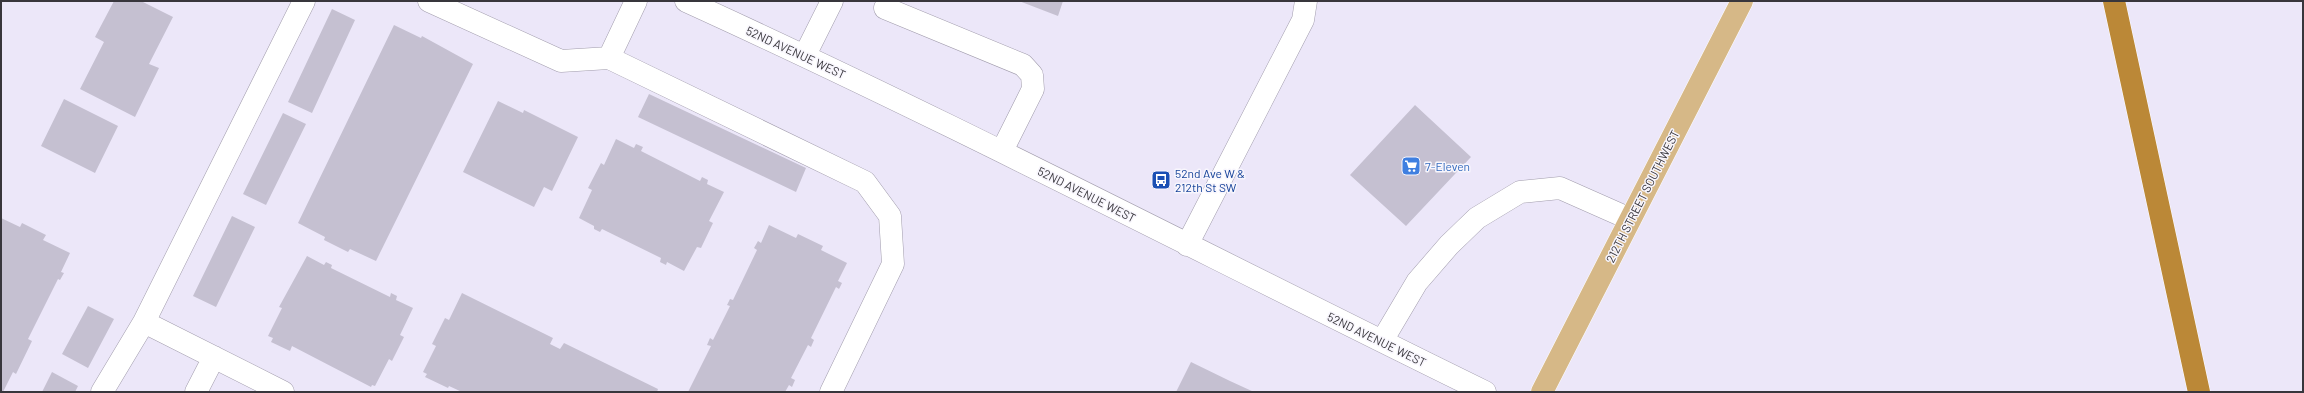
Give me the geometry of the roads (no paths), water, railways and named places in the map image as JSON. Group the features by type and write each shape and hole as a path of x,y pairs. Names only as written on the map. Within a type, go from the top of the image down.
{"highway":[{"path":"2114,1 2199,392"}],"main road":[{"name":"212TH STREET SOUTHWEST","path":"1542,392 1742,1"}],"street":[{"path":"102,392 144,322 304,1"},
{"path":"429,1 561,61 610,58 865,182 890,216 893,264 831,392"},
{"path":"610,58 636,1"},
{"name":"52ND AVENUE WEST","path":"686,1 805,55 1002,151 1187,245 1485,392"},
{"path":"805,55 832,1"},
{"path":"1187,245 1303,20 1306,1"},
{"path":"885,8 1023,65 1032,75 1033,89 1002,151"},
{"path":"1382,342 1417,282 1448,245 1477,218 1520,192 1560,188 1630,219"},
{"path":"144,322 283,392"},
{"path":"196,392 214,357"}],"place":[{"name":"7-Eleven","path":"1411,166"},
{"name":"52nd Ave W & 212th St SW","path":"1161,180"}]}
